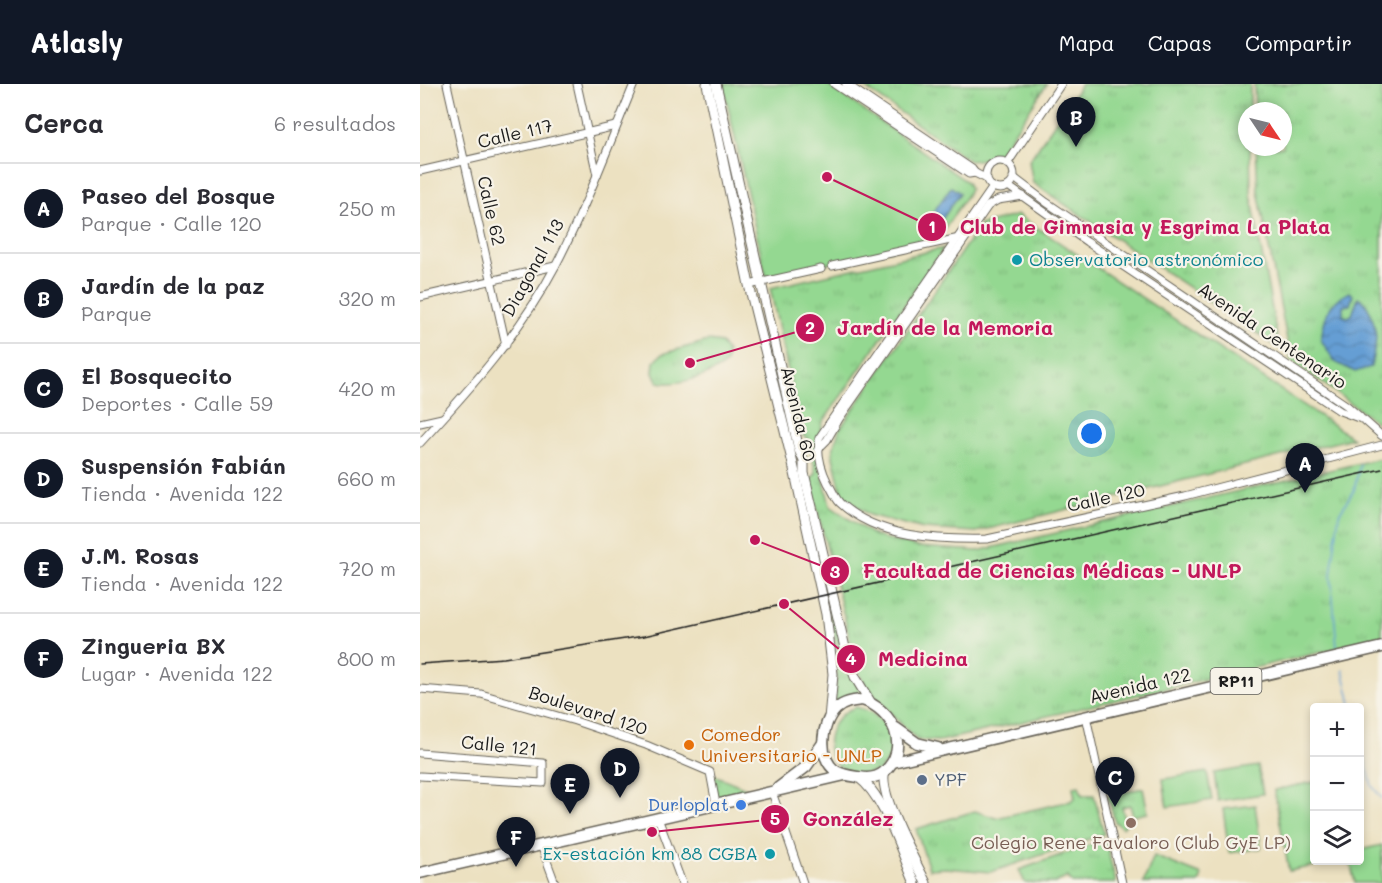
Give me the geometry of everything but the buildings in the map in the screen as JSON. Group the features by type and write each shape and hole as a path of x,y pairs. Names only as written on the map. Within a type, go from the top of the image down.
{"highway":[{"name":"Avenida 122","path":"893,762 1382,647"},
{"path":"845,775 831,766 823,752 829,719 843,704 862,700 871,703"},
{"name":"RP11","path":"871,703 896,728"},
{"path":"420,873 845,775 869,778 885,771 893,762 898,745 896,728"},
{"name":"Avenida 122","path":"896,728 916,743 941,749"},
{"path":"772,792 806,767 823,743"}],"main road":[{"name":"Avenida 60","path":"707,84 749,285 793,464 826,614 833,674 829,719"},
{"name":"Avenida 60","path":"716,84 844,643 855,677 871,703"},
{"path":"885,771 883,782 888,801 926,883"},
{"path":"858,777 874,791 915,883"}],"street":[{"name":"Calle 62","path":"447,84 506,345"},
{"path":"577,84 597,176"},
{"name":"Diagonal 113","path":"420,443 506,345 555,266 597,176 634,84"},
{"path":"834,84 969,174 975,173"},
{"path":"846,84 987,179 993,187 999,189 1008,186 1013,177 1012,169 999,161 991,164 987,171 987,179"},
{"path":"1007,164 1061,84"},
{"name":"Calle 117","path":"420,171 616,126"},
{"name":"Avenida Centenario","path":"1013,177 1046,202 1346,405 1382,436"},
{"path":"1008,186 1096,248 1340,411 1364,420"},
{"path":"818,449 819,438 830,421 993,187"},
{"path":"818,449 827,440 838,419 988,206 998,200 1023,196"},
{"path":"832,266 956,239"},
{"path":"420,297 555,266"},
{"path":"749,285 821,269"},
{"path":"420,423 442,418"},
{"name":"Calle 120","path":"818,449 822,471 838,501 855,514 874,524 899,531 960,539 987,538 1185,496 1382,445"},
{"name":"Boulevard 120","path":"420,688 480,694 575,721 646,745 710,772 716,804"},
{"path":"1086,716 1122,883"},
{"name":"Calle 121","path":"420,753 543,763 544,770 543,783 420,776"},
{"path":"772,792 803,883"},
{"path":"658,818 682,883"},
{"path":"541,845 555,883"}],"green space":[{"path":"723,84 826,84 967,182 970,189 967,195 938,239 766,277","holes":["951,187 960,193 934,230 926,225"]},
{"path":"860,84 1047,84 997,157 970,161"},
{"path":"1081,84 1250,84 1250,102 1238,102 1238,156 1250,156 1251,194 1279,348 1033,183 1029,161"},
{"path":"1254,84 1382,84 1382,426 1291,360 1258,191 1256,156 1292,156 1292,102 1255,102"},
{"path":"1018,215 1353,438 976,532 924,529 869,515 842,495 832,453 839,430 980,225"},
{"path":"944,248 823,422 816,447 830,506 875,536 917,547 978,551 1382,458 1382,638 940,741 917,740 868,690 858,671 810,481 816,473 808,439 802,435 770,288"},
{"path":"708,341 721,343 727,352 726,363 720,368 694,379 675,383 658,382 653,373 654,362 662,354"},
{"path":"830,599 862,696 849,697 835,704 838,653 827,600"},
{"path":"856,707 878,718 885,724 893,738 891,755 880,771 856,774 843,769 834,762 830,752 831,730 845,712"},
{"path":"1258,766 1263,794 1218,801 1214,773"},
{"path":"1207,772 1212,800 1167,807 1163,779"},
{"path":"714,775 758,793 717,802"},
{"path":"1310,783 1310,865 1319,865 1289,871 1274,790"},
{"path":"1079,786 1082,795 1094,795 1104,834 991,872 946,868 929,869 916,829 975,811 996,818 1071,801 1075,798 1073,787"},
{"path":"1143,788 1148,813 1133,816 1130,805 1122,807 1126,824 1123,828 1115,822 1108,796"},
{"path":"1255,805 1261,848 1229,853 1223,809"},
{"path":"1105,839 1116,883 1072,883 1068,877 1055,883 1025,883 1019,870"},
{"path":"1382,845 1382,883 1355,883 1351,865 1364,865 1364,849"},
{"path":"1154,856 1202,875 1199,883 1143,883"}],"water":[{"path":"951,187 960,193 934,231 925,224"},
{"path":"1349,292 1353,295 1350,305 1343,306 1343,316 1352,315 1358,297 1369,309 1376,337 1371,367 1355,372 1335,362 1321,340 1331,306"}],"waterway":[{"path":"1337,647 1331,575 1339,514 1354,490 1360,464"},
{"path":"1343,670 1351,703"},
{"path":"1364,756 1372,786 1382,798"}],"tram line":[{"path":"420,664 504,658 644,636 1382,469"}],"place":[{"name":"Jardín de la paz","path":"1076,147"},
{"name":"Club de Gimnasia y Esgrima La Plata","path":"827,177"},
{"name":"Observatorio astronómico","path":"1017,260"},
{"name":"Jardín de la Memoria","path":"690,363"},
{"name":"Paseo del Bosque","path":"1305,493"},
{"name":"Facultad de Ciencias Médicas - UNLP","path":"755,540"},
{"name":"Medicina","path":"784,604"},
{"name":"Comedor Universitario - UNLP","path":"689,745"},
{"name":"YPF","path":"922,780"},
{"name":"Suspensión Fabián","path":"620,798"},
{"name":"Durloplat","path":"741,805"},
{"name":"El Bosquecito","path":"1115,807"},
{"name":"J.M. Rosas","path":"570,814"},
{"name":"Colegio Rene Favaloro (Club GyE LP)","path":"1131,823"},
{"name":"González","path":"652,832"},
{"name":"Ex-estación km 88 CGBA","path":"770,854"},
{"name":"Zingueria BX","path":"516,867"}]}
